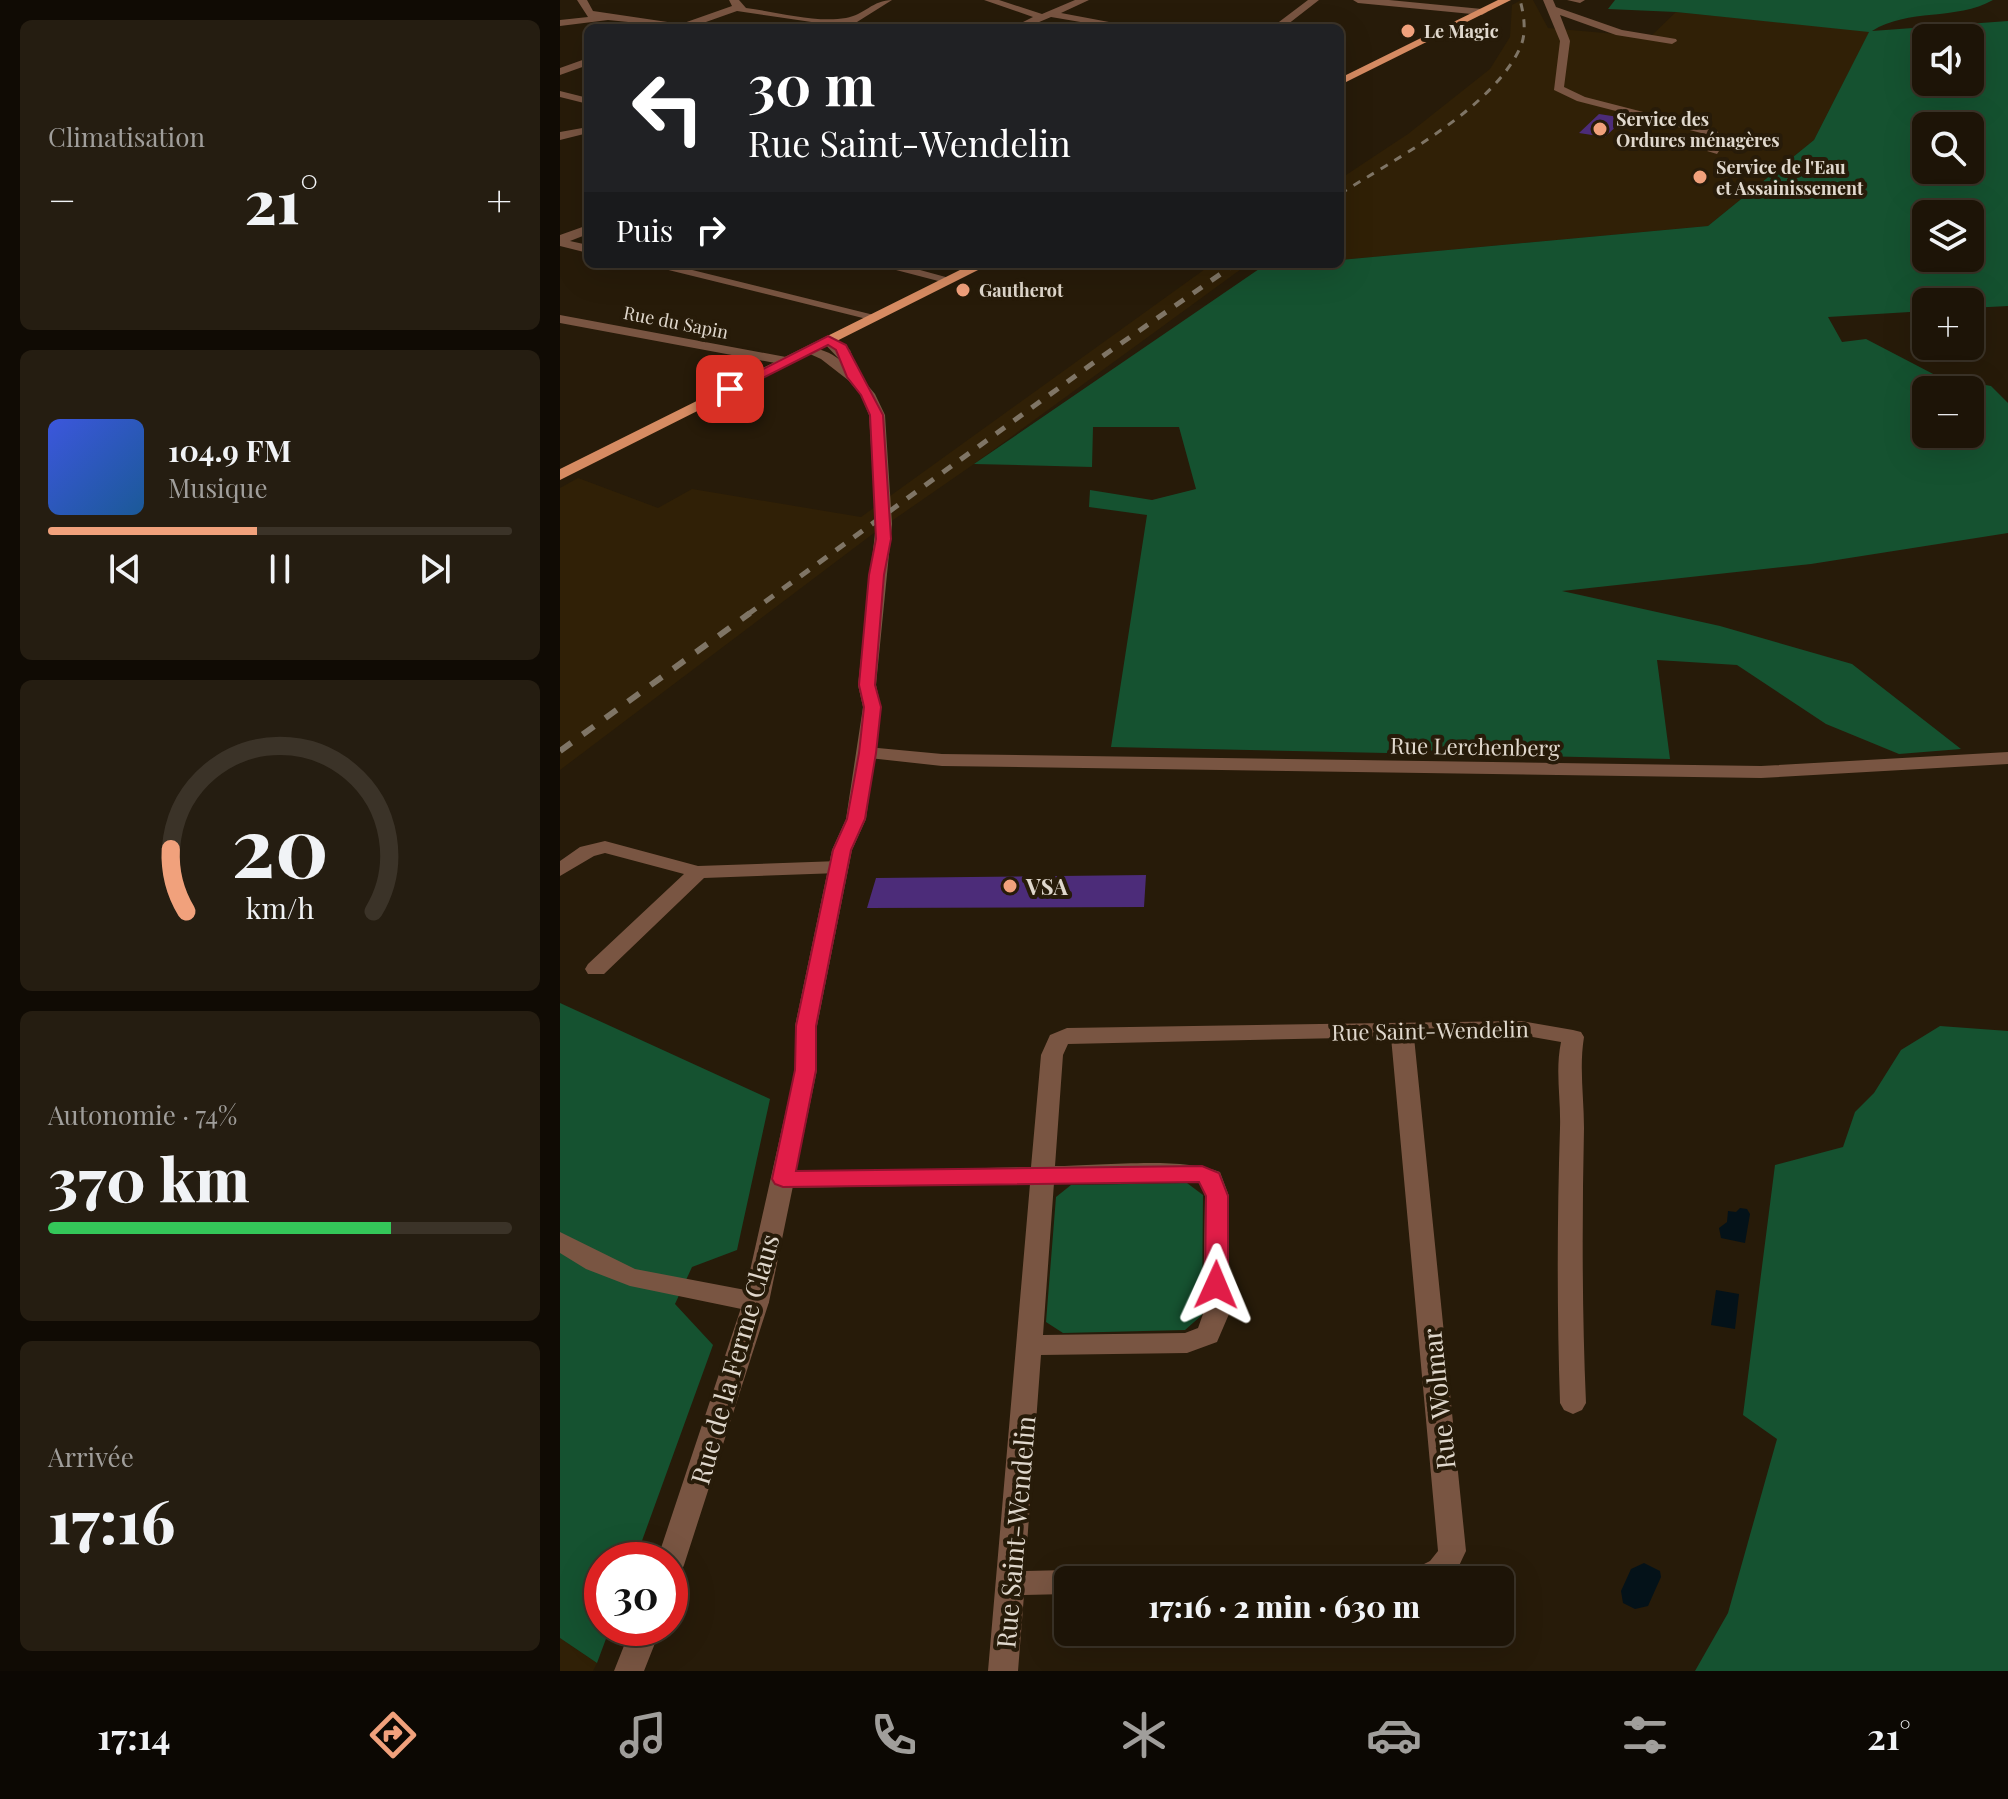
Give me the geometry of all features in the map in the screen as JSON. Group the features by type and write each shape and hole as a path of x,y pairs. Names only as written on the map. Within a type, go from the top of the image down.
{"main road":[{"path":"1344,80 1506,0"},
{"path":"560,475 973,268"}],"street":[{"path":"582,0 589,14 650,24"},
{"path":"694,24 736,4 744,11 832,22 853,20 887,0"},
{"path":"989,0 1049,17 1104,24"},
{"path":"1028,24 1084,0"},
{"path":"1281,24 1314,0"},
{"path":"1358,0 1482,12"},
{"path":"1572,0 1580,0"},
{"path":"1550,5 1620,33 1672,41"},
{"path":"1550,5 1565,41 1558,88 1581,99 1713,133 1719,142 1713,151"},
{"path":"560,23 615,17"},
{"path":"560,72 584,63"},
{"path":"560,94 584,100"},
{"path":"560,136 584,131"},
{"path":"560,241 584,231"},
{"path":"560,241 584,248"},
{"path":"668,268 875,317"},
{"path":"898,268 946,279"},
{"name":"Rue du Sapin","path":"560,319 786,361"},
{"name":"Rue de la Ferme Claus","path":"678,1542 756,1302 806,1070 806,1026 844,844 855,823 866,760 872,707 867,685 884,524 877,415 868,394 853,377 841,348 828,340"},
{"path":"808,350 826,356 853,377"},
{"name":"Rue Lerchenberg","path":"866,760 1761,772 2008,758"},
{"path":"560,870 587,851 605,847 698,872 839,867"},
{"path":"596,969 698,872"},
{"name":"Rue Saint-Wendelin","path":"1003,1671 1013,1583 1053,1046 1067,1035 1521,1028 1573,1037 1569,1059 1572,1111 1568,1277 1573,1403"},
{"name":"Rue Wolmar","path":"1402,1031 1452,1551 1445,1566"},
{"path":"783,1179 1191,1173 1211,1178 1217,1196 1216,1314 1208,1335 1187,1343 1031,1345"},
{"path":"560,1241 595,1262 630,1277 756,1302"},
{"path":"1013,1583 1054,1582"},
{"path":"629,1671 639,1646"}],"shaded area":[{"path":"1521,0 1533,0 1548,28 1650,37 1676,12 1870,31 1814,140 1708,226 1344,260 1344,176 1408,134 1490,69 1510,37 1512,5"},
{"path":"1206,268 1243,268 870,536 560,770 560,488 578,478 658,508 692,489 861,517"},
{"path":"1740,1208 1747,1209 1750,1214 1745,1243 1721,1238 1719,1228 1727,1222 1728,1211 1736,1212"},
{"path":"1716,1290 1739,1294 1735,1329 1711,1325"},
{"path":"1644,1563 1660,1571 1661,1577 1648,1606 1635,1609 1623,1603 1621,1591 1631,1569"},
{"path":"560,1638 597,1663 593,1671 560,1671"}],"green space":[{"path":"1615,0 1993,0 1964,10 1901,19 1872,31 1912,28 1912,96 1984,96 1984,24 1967,24 2008,21 2008,306 1984,307 1984,288 1912,288 1912,312 1828,317 1842,342 1866,339 1937,376 1912,376 1912,448 1984,448 1984,385 1991,386 2008,403 2008,533 1811,564 1562,591 1720,626 1852,664 1961,749 1899,754 1826,724 1737,665 1657,660 1670,759 1111,747 1147,515 1089,507 1090,490 1152,500 1196,489 1179,427 1093,427 1092,467 974,464 1261,268 1344,268 1344,260 1708,226 1814,140 1869,32 1676,12 1608,9"},
{"path":"560,1003 770,1099 737,1250 692,1267 675,1304 713,1345 642,1542 584,1542 584,1646 603,1646 597,1663 560,1638"},
{"path":"1940,1026 2008,1031 2008,1671 1695,1671 1728,1613 1777,1439 1743,1415 1775,1165 1843,1147 1855,1112 1874,1093 1901,1050"},
{"path":"1187,1183 1203,1195 1202,1315 1185,1330 1063,1333 1046,1322 1056,1197 1071,1185"}],"building":[{"name":"Service des Ordures ménagères","path":"1599,114 1625,118 1605,137 1579,133"},
{"name":"VSA","path":"1146,875 1144,907 867,908 876,878"}],"railway":[{"path":"1344,192 1440,131 1488,92 1520,48 1524,36 1520,0"},
{"path":"747,615 1100,358 1229,268"},
{"path":"560,751 750,613"}],"place":[{"name":"Le Magic","path":"1408,31"},
{"name":"Service des Ordures ménagères","path":"1600,129"},
{"name":"Service de l'Eau et Assainissement","path":"1700,177"},
{"name":"Gautherot","path":"963,290"},
{"name":"VSA","path":"1010,886"}],"route":[{"path":"730,389 828,340 841,348 853,377 868,394 877,415 884,507 867,685 872,707 870,734 856,819 842,850 806,1026 806,1070 783,1179 1202,1174 1211,1178 1217,1196 1216,1285"}]}
